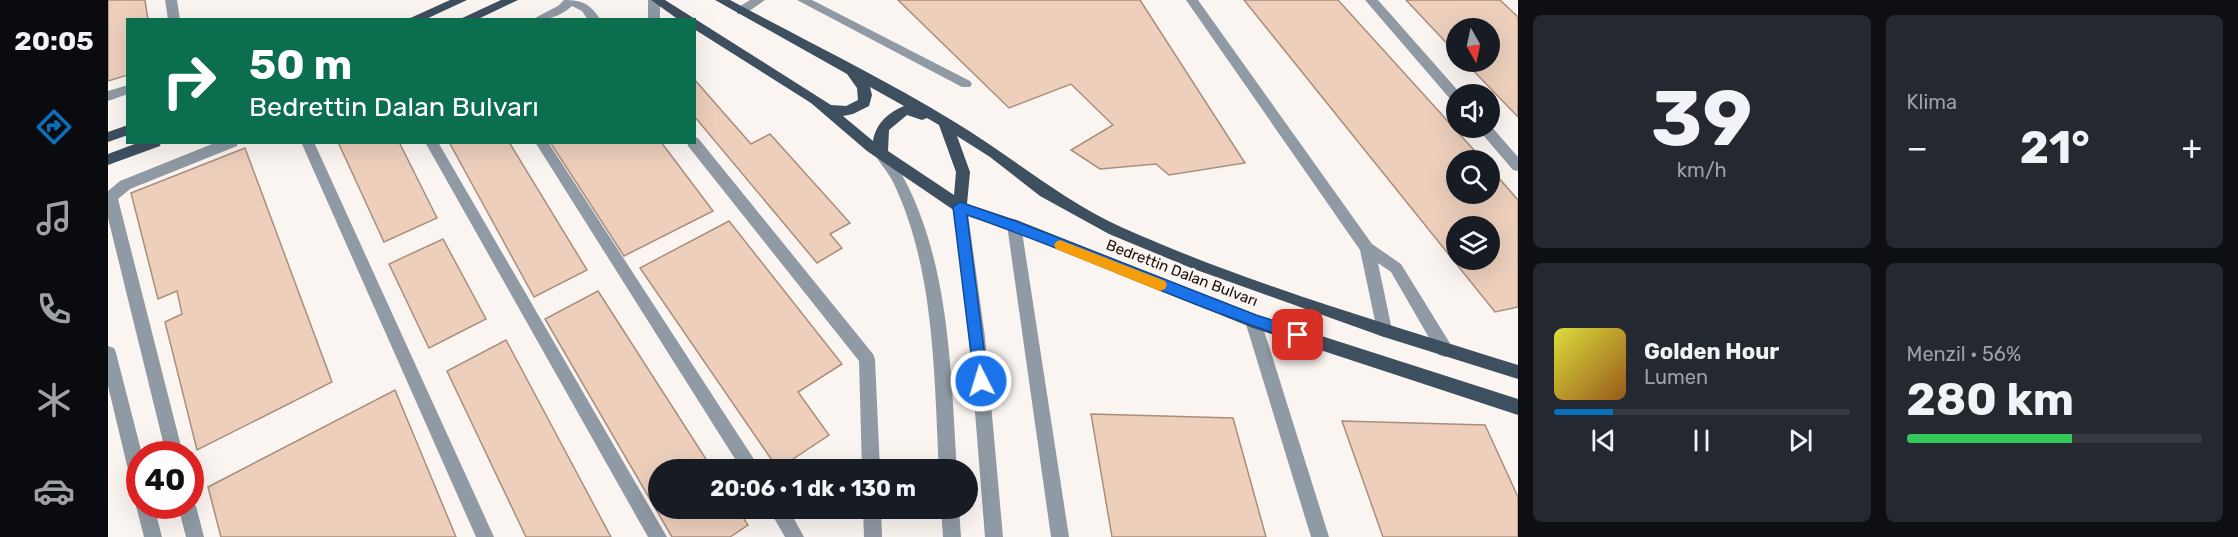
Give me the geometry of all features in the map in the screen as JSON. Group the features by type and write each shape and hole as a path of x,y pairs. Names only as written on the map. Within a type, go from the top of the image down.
{"main road":[{"path":"417,18 461,0"},
{"path":"469,18 512,0"},
{"path":"656,0 685,18"},
{"path":"721,0 945,122 963,172 960,207"},
{"name":"Bedrettin Dalan Bulvarı","path":"696,24 816,100 881,153 960,207 1014,225 1254,321 1518,406"},
{"path":"828,110 848,111 864,103 866,95 850,70"},
{"path":"881,153 879,137 889,120 906,110 945,122"},
{"name":"Bedrettin Dalan Bulvarı","path":"945,122 995,153 1045,192 1114,230 1196,264 1384,330 1518,372"},
{"path":"108,137 126,131"},
{"path":"108,160 150,144"}],"street":[{"path":"171,0 174,18"},
{"path":"542,18 562,9 571,0 586,8 594,18"},
{"path":"654,18 656,0"},
{"path":"741,11 759,0"},
{"path":"803,0 966,84"},
{"path":"1192,0 1367,248 1396,268 1445,350"},
{"path":"1371,0 1446,86"},
{"path":"108,96 126,90"},
{"path":"1493,138 1518,166"},
{"path":"171,441 110,197 125,185 227,144"},
{"path":"308,144 485,537"},
{"path":"432,144 658,537"},
{"path":"542,144 745,459"},
{"path":"695,144 867,358 871,459"},
{"path":"881,153 900,183 928,268 942,375 947,459"},
{"path":"960,207 977,336 994,537"},
{"path":"1014,225 1059,537"},
{"path":"1367,248 1384,330"},
{"path":"1254,321 1320,537"},
{"path":"109,359 130,441"},
{"path":"148,519 153,537"},
{"path":"190,519 195,537"},
{"path":"784,519 795,537"},
{"path":"872,519 873,537"},
{"path":"951,519 952,537"}],"building":[{"path":"108,0 145,0 148,18 126,18 126,76 108,81"},
{"path":"898,0 1140,0 1245,163 1169,175 1156,164 1100,169 1071,150 1113,125 1071,84 1009,108"},
{"path":"1244,0 1338,0 1446,119 1446,138 1463,138 1474,150 1446,150 1446,204 1500,204 1500,179 1518,200 1518,307 1495,312 1461,270 1500,270 1500,216 1446,216 1446,251"},
{"path":"1406,0 1500,0 1518,17 1518,117 1500,98 1500,84 1486,84 1475,72 1500,72 1500,18 1446,18 1446,42"},
{"path":"696,81 751,144 770,134 850,223 830,234 842,248 817,263 696,118"},
{"path":"339,144 400,144 437,218 384,242"},
{"path":"450,144 510,144 587,270 534,297"},
{"path":"551,144 663,144 713,211 624,256"},
{"path":"245,148 332,382 204,446 204,441 195,441 165,322 182,314 177,291 158,299 131,193"},
{"path":"729,221 842,364 798,392 829,435 793,459 771,459 640,268"},
{"path":"443,239 486,319 429,348 389,264"},
{"path":"598,291 706,459 648,459 648,496 545,319"},
{"path":"506,340 611,537 526,537 447,371"},
{"path":"395,390 456,537 221,537 208,487"},
{"path":"1091,414 1233,418 1266,537 1112,537"},
{"path":"1342,421 1485,425 1518,497 1518,537 1383,537"},
{"path":"662,519 744,519 748,525 730,537 672,537"}],"slow traffic":[{"path":"1060,245 1160,285"}],"route":[{"path":"981,381 960,207 1014,225 1254,321 1298,335"}]}
